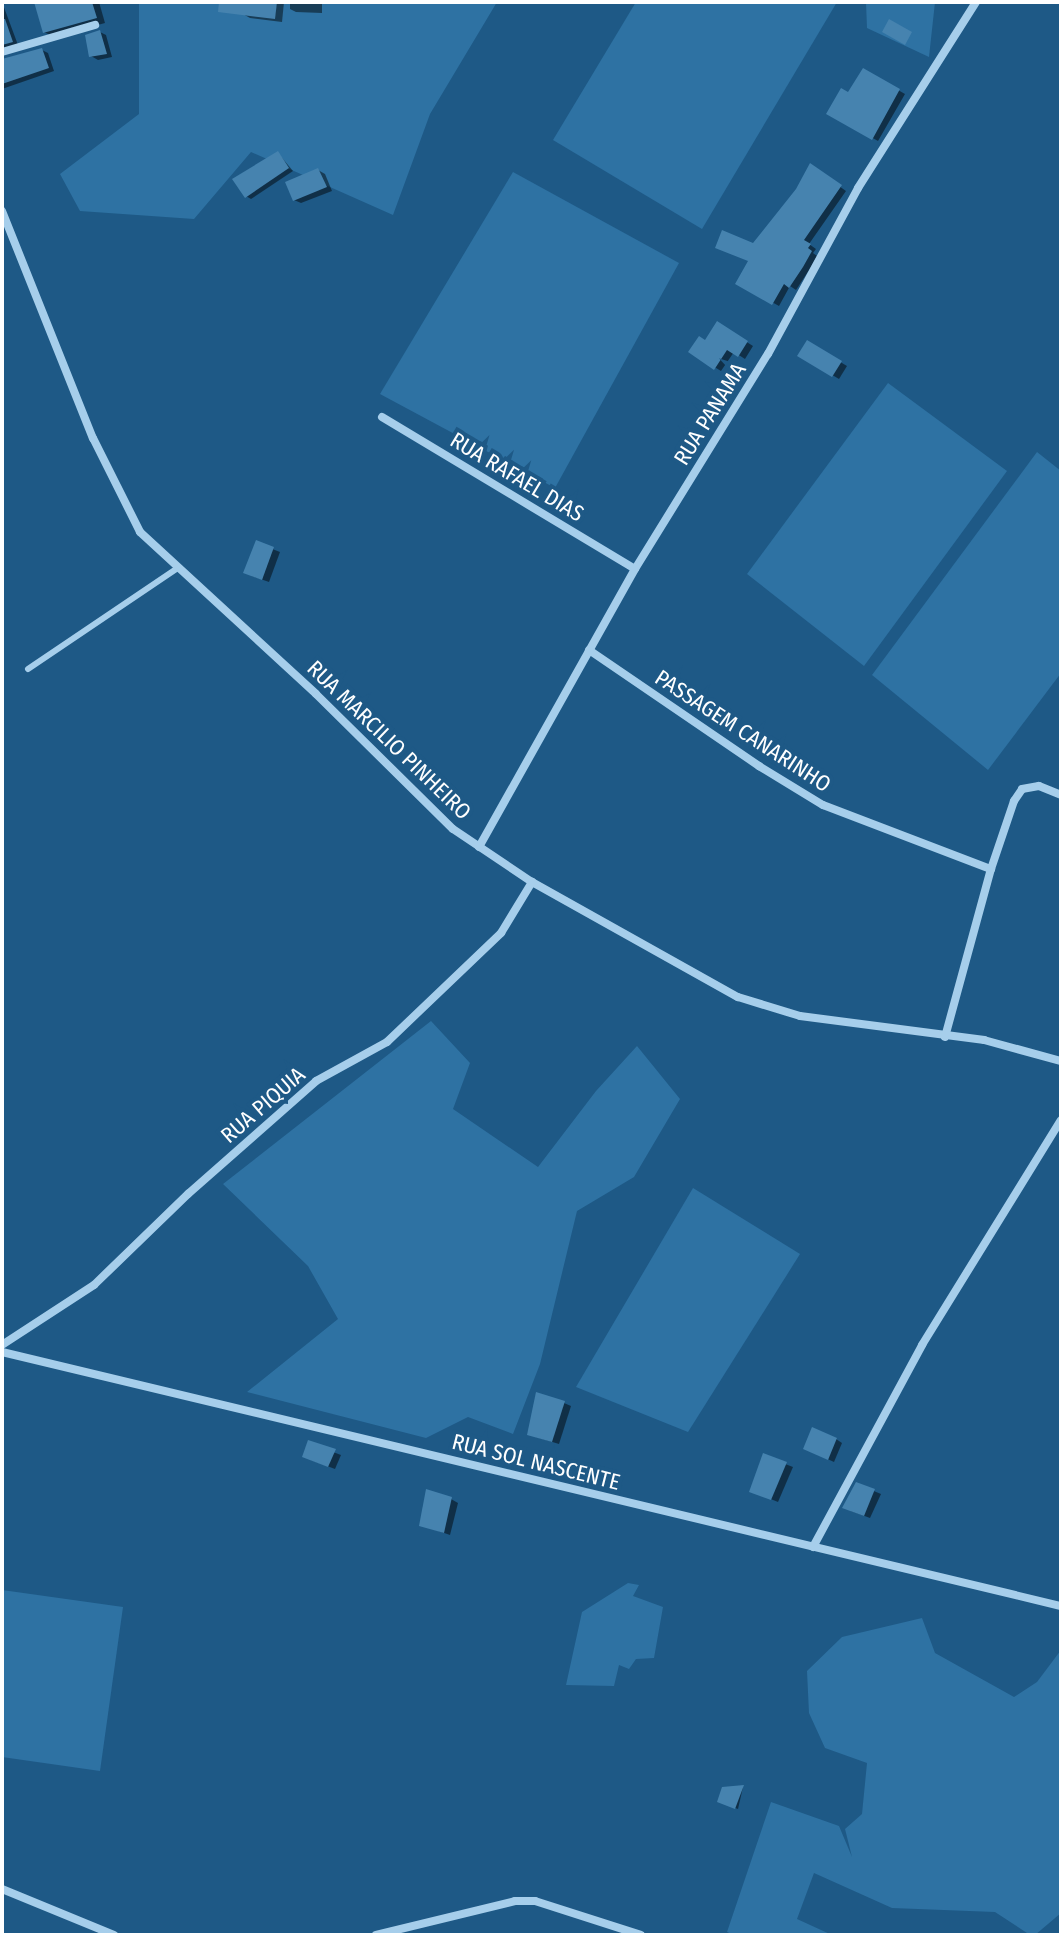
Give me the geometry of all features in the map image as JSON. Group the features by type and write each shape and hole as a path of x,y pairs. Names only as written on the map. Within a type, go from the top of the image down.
{"street":[{"name":"RUA PANAMA","path":"479,847 635,569 768,354 858,188 976,2"},
{"path":"2,52 95,25"},
{"name":"RUA MARCILIO PINHEIRO","path":"2,211 121,501 140,532 316,694 453,829 532,882 711,984 767,1008 800,1016 984,1040 1061,1061"},
{"name":"RUA RAFAEL DIAS","path":"382,417 635,569"},
{"name":"PASSAGEM CANARINHO","path":"589,650 823,805 991,869"},
{"path":"945,1037 991,869 1014,801 1022,789 1039,786 1061,795"},
{"name":"RUA PIQUIA","path":"2,1345 94,1285 188,1194 316,1081 387,1042 501,933 532,882"},
{"path":"813,1547 922,1345 1061,1120"},
{"name":"RUA SOL NASCENTE","path":"2,1352 1061,1606"},
{"path":"2,1889 114,1935"},
{"path":"376,1935 515,1901 535,1901 641,1935"}],"lane":[{"path":"28,669 178,568"}],"shaded area":[{"path":"139,2 497,2 430,114 393,215 251,152 194,219 80,211 60,174 139,114"},
{"path":"636,2 837,2 702,229 553,140"},
{"path":"866,2 935,2 929,57 867,28"},
{"path":"513,172 679,263 555,488 380,394"},
{"path":"888,383 1007,471 864,666 747,574"},
{"path":"1037,452 1061,471 1061,673 988,770 872,675"},
{"path":"431,1021 470,1063 453,1109 538,1167 596,1091 637,1046 680,1099 634,1177 577,1211 540,1364 513,1434 468,1417 426,1438 247,1392 338,1319 308,1266 223,1184"},
{"path":"693,1188 800,1254 688,1432 576,1387"},
{"path":"628,1583 639,1585 633,1596 663,1607 654,1658 636,1659 629,1669 619,1665 614,1686 566,1685 582,1612"},
{"path":"2,1590 123,1607 100,1771 2,1757"},
{"path":"922,1618 935,1653 1014,1697 1037,1682 1061,1650 1061,1913 1035,1935 1030,1935 995,1912 892,1908 814,1873 797,1919 832,1935 734,1935 727,1932 771,1802 839,1826 852,1857 845,1829 862,1814 867,1763 825,1748 809,1713 807,1671 842,1637"}],"building":[{"path":"34,2 92,2 97,18 43,33"},
{"path":"219,2 277,2 275,19 218,12"},
{"path":"2,19 5,19 13,42 2,45"},
{"path":"889,19 912,32 905,45 882,32"},
{"path":"100,30 107,54 89,57 85,35"},
{"path":"42,48 49,68 2,84 2,59"},
{"path":"863,68 900,89 872,140 826,114 841,88 848,92"},
{"path":"278,151 289,168 245,198 232,179"},
{"path":"810,163 842,185 804,240 811,244 808,248 812,251 803,267 789,288 784,284 772,305 735,284 748,261 715,248 722,230 753,243 796,189"},
{"path":"318,168 327,187 293,201 285,182"},
{"path":"717,321 748,341 738,357 727,350 714,370 688,352 699,336 705,340"},
{"path":"807,340 842,361 832,377 797,356"},
{"path":"256,540 274,547 262,580 243,573"},
{"path":"536,1392 565,1401 552,1442 527,1435"},
{"path":"812,1427 837,1438 828,1460 803,1449"},
{"path":"308,1440 336,1449 328,1467 302,1457"},
{"path":"763,1453 787,1462 771,1500 749,1492"},
{"path":"856,1482 875,1489 864,1516 842,1508"},
{"path":"426,1489 452,1497 444,1533 419,1526"},
{"path":"744,1785 735,1809 717,1802 722,1787"}]}
